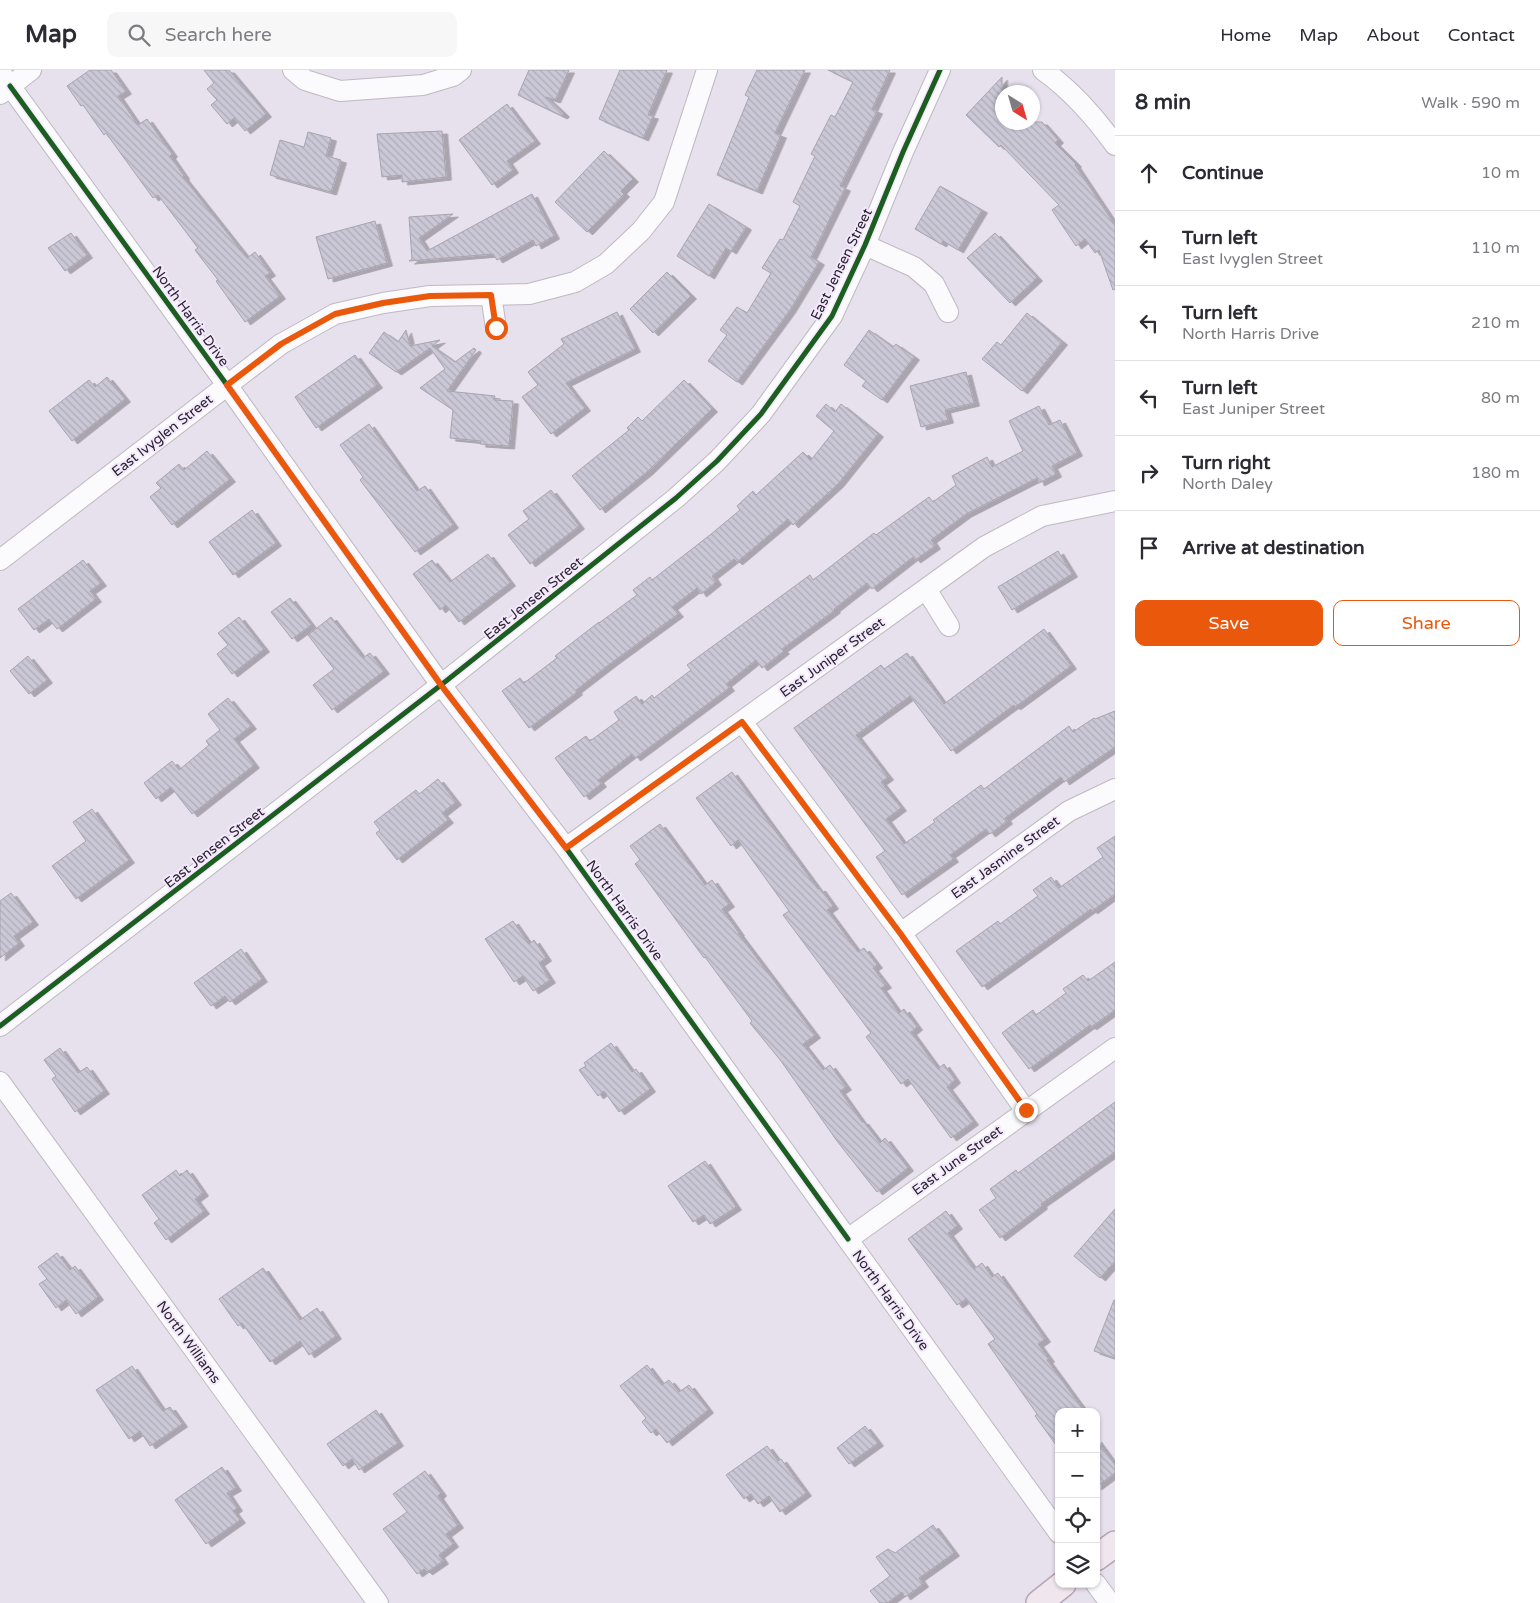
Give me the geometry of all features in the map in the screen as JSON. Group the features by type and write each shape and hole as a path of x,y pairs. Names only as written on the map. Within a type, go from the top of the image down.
{"main road":[{"path":"1100,1555 1115,1544"},
{"path":"1039,1603 1058,1588"}],"street":[{"path":"3,84 31,70"},
{"path":"293,70 305,80 340,91 423,85 453,76 461,70"},
{"name":"East Ivyglen Street","path":"0,560 281,344 335,314 383,303 430,296 529,294 575,282 606,264 641,231 664,202 707,70"},
{"name":"East Jensen Street","path":"0,1026 441,685 676,498 717,461 761,414 832,316 866,245 903,152 940,70"},
{"path":"1043,70 1057,80 1098,122 1115,145"},
{"name":"North Harris Drive","path":"3,84 227,385 441,685 566,848 1055,1527"},
{"name":"East Jensen Street","path":"866,245 914,267 934,284 948,312"},
{"path":"491,295 496,328"},
{"name":"East Juniper Street","path":"566,848 984,547 1042,516 1115,501"},
{"path":"926,589 950,626"},
{"path":"742,722 900,933 1026,1110"},
{"name":"East Jasmine Street","path":"900,933 1070,811 1115,789"},
{"name":"East June Street","path":"848,1239 1115,1048"},
{"name":"North Williams","path":"0,1082 378,1603"},
{"path":"1099,1588 1110,1603"}],"building":[{"path":"90,70 111,70 126,91 118,96 138,125 147,119 172,154 170,156 183,177 247,258 255,252 270,273 265,276 280,296 245,322 216,281 218,280 195,250 198,248 158,195 153,198 106,133 104,135 67,86"},
{"path":"204,70 229,70 266,114 245,131 234,118 227,124 211,105 217,100 207,89 214,83"},
{"path":"529,70 569,70 555,100 546,97 564,114 562,116 518,95"},
{"path":"620,70 667,70 648,115 653,116 643,138 599,119"},
{"path":"757,70 805,70 775,133 781,135 757,191 717,175 749,97 745,95"},
{"path":"828,70 890,70 872,109 877,111 840,186 845,188 811,257 819,262 790,310 737,382 708,361 727,335 720,330 737,307 747,313 771,273 762,268 780,239 783,240 800,206 793,202 815,156 811,154 831,115 835,117 853,82"},
{"path":"1002,77 1002,85 995,85 995,130 1040,130 1040,122 1042,122 1058,140 1055,143 1076,164 1115,225 1115,289 1113,290 1099,250 1095,253 1085,239 1076,246 1052,210 1059,205 1001,145 999,147 966,115"},
{"path":"507,104 535,141 507,161 513,170 492,185 459,140"},
{"path":"442,131 446,177 402,182 402,175 382,177 377,134"},
{"path":"308,132 331,138 326,156 341,160 331,192 270,175 280,140 304,147"},
{"path":"604,151 633,179 621,191 624,194 587,232 555,202"},
{"path":"940,186 982,210 958,250 943,241 941,244 915,229"},
{"path":"532,194 554,236 536,246 533,240 497,260 493,254 409,261 412,259 409,217 453,214 419,238 427,251"},
{"path":"709,204 746,227 731,251 726,248 709,276 677,256"},
{"path":"375,221 387,263 328,279 316,237"},
{"path":"71,233 87,255 65,271 48,248"},
{"path":"995,233 1037,278 1010,303 967,258"},
{"path":"667,272 691,296 653,333 630,309"},
{"path":"617,312 635,349 566,383 585,408 551,434 522,397 538,385 528,372 564,344 561,339"},
{"path":"1027,313 1062,342 1022,391 982,359 997,342 1001,345"},
{"path":"406,330 410,346 440,340 432,346 455,362 474,348 476,350 447,391 495,396 494,400 513,401 509,446 480,444 481,441 450,438 453,410 420,388 445,369 430,348 396,372 369,353 384,332 398,342"},
{"path":"869,330 893,347 896,344 914,357 882,400 862,386 866,381 844,365"},
{"path":"355,355 377,385 316,428 295,397"},
{"path":"966,372 974,403 945,410 948,420 921,427 910,386"},
{"path":"107,377 125,399 72,441 49,411 89,380 95,387"},
{"path":"684,380 712,409 648,471 600,510 572,476 629,430 627,428 638,417 642,421"},
{"path":"826,404 835,412 841,404 878,434 838,484 793,525 788,519 737,562 734,559 712,576 716,582 701,594 697,588 672,607 678,614 611,663 576,690 577,692 529,728 502,691 520,678 524,683 557,658 555,656 637,595 633,590 650,577 652,580 710,535 740,510 737,506 753,491 756,495 803,452 811,460 834,431 816,416"},
{"path":"1039,406 1049,425 1060,420 1077,453 1052,466 1056,474 1039,483 1037,478 966,514 931,540 935,546 915,560 913,557 872,589 867,583 835,610 782,649 784,651 762,668 756,660 726,684 729,688 635,758 632,754 598,780 601,784 584,797 555,758 586,736 590,741 619,720 614,712 636,696 642,704 652,695 654,698 691,670 687,665 810,575 813,580 874,533 876,535 929,497 933,502 956,485 952,476 987,457 992,467 1023,451 1009,421"},
{"path":"369,424 417,491 425,486 453,525 415,552 360,480 363,477 340,445"},
{"path":"207,451 230,479 172,525 150,497 161,488 156,483 179,464 184,470"},
{"path":"551,490 579,526 530,564 508,535 529,519 523,511"},
{"path":"252,510 276,543 233,575 209,542"},
{"path":"1058,551 1072,574 1012,610 998,587"},
{"path":"488,554 510,583 459,622 446,605 440,610 413,574 432,560 450,582"},
{"path":"83,560 101,583 90,591 96,599 57,629 49,619 34,630 18,609"},
{"path":"290,598 311,625 292,639 271,612"},
{"path":"239,617 264,649 232,674 217,654 228,645 218,633"},
{"path":"331,617 363,658 370,653 384,671 332,710 313,685 334,669 308,635"},
{"path":"1044,629 1071,666 951,751 910,696 856,735 888,777 881,782 901,808 886,819 904,844 981,785 984,789 1069,726 1073,732 1094,718 1115,711 1115,747 1064,782 1061,777 1005,818 1007,821 990,834 986,829 950,855 953,859 902,895 876,857 885,851 794,728 881,665 884,669 907,653 944,704"},
{"path":"28,656 47,680 29,694 10,671"},
{"path":"228,698 251,726 234,739 254,765 192,814 171,787 156,799 144,783 172,761 179,770 209,745 206,741 220,730 208,714"},
{"path":"732,772 818,889 820,888 833,906 827,910 858,952 864,948 877,965 873,968 886,985 881,988 899,1013 904,1009 917,1027 911,1032 938,1069 944,1064 955,1080 947,1087 973,1122 951,1138 908,1079 901,1084 866,1037 871,1033 783,915 789,911 738,840 731,846 696,798"},
{"path":"438,779 456,802 442,813 448,820 397,860 376,833 380,830 374,822 416,790 419,794"},
{"path":"92,809 129,860 76,899 52,866 86,841 73,822"},
{"path":"660,824 705,885 712,880 729,904 722,909 815,1035 803,1044 823,1070 830,1065 846,1087 840,1091 862,1122 880,1143 885,1138 908,1168 877,1192 837,1141 781,1061 750,1023 752,1021 635,864 640,860 630,846"},
{"path":"1115,836 1115,894 982,987 956,951 998,921 1000,924 1038,896 1033,890 1051,877 1059,888 1103,857 1097,848"},
{"path":"11,893 33,922 14,936 19,943 0,958 0,901"},
{"path":"513,921 529,944 534,940 546,958 539,963 550,980 533,991 523,976 514,982 485,939"},
{"path":"241,949 262,979 230,1002 225,996 211,1006 194,983"},
{"path":"1115,962 1115,1010 1091,1027 1090,1025 1029,1069 1002,1033 1033,1010 1036,1015 1066,993 1063,989 1083,975 1088,981"},
{"path":"611,1043 632,1072 636,1069 650,1089 619,1112 604,1091 598,1096 579,1070 586,1066 584,1063"},
{"path":"60,1048 78,1073 87,1067 104,1091 75,1112 52,1079 56,1076 44,1060"},
{"path":"1115,1102 1115,1152 1041,1204 1042,1206 1000,1238 979,1210 996,1198 990,1189 1016,1170 1018,1173"},
{"path":"705,1161 736,1207 710,1224 704,1215 693,1222 668,1186"},
{"path":"176,1170 180,1176 187,1170 203,1193 195,1199 204,1211 166,1240 154,1223 159,1219 142,1195"},
{"path":"1115,1209 1115,1261 1100,1278 1074,1256"},
{"path":"946,1211 957,1226 948,1233 974,1269 982,1263 992,1277 998,1273 1045,1339 1038,1344 1049,1359 1047,1360 1082,1408 1055,1408 1055,1444 1035,1416 1037,1414 988,1344 995,1339 966,1299 957,1305 908,1239"},
{"path":"57,1253 70,1270 75,1266 98,1297 76,1314 66,1300 56,1308 39,1284 47,1279 38,1267"},
{"path":"263,1268 300,1320 317,1308 336,1336 309,1355 300,1341 270,1362 242,1323 238,1326 219,1299"},
{"path":"1115,1300 1115,1358 1094,1351"},
{"path":"647,1365 662,1385 669,1380 679,1392 689,1385 708,1410 667,1443 656,1429 651,1433 642,1422 646,1418 620,1386"},
{"path":"132,1366 163,1411 170,1407 182,1424 150,1446 140,1431 129,1439 96,1390"},
{"path":"376,1410 398,1443 359,1470 352,1459 343,1466 327,1444"},
{"path":"865,1426 878,1443 849,1464 837,1448"},
{"path":"1100,1444 1115,1465 1115,1473 1100,1484"},
{"path":"767,1446 778,1461 781,1459 806,1493 780,1512 769,1496 758,1504 751,1494 744,1499 726,1475"},
{"path":"222,1467 236,1488 227,1493 237,1508 233,1511 240,1520 206,1544 175,1500"},
{"path":"425,1471 441,1493 438,1496 458,1525 446,1534 453,1544 439,1555 443,1561 427,1572 424,1569 417,1574 383,1529 407,1512 393,1494"},
{"path":"933,1525 954,1553 919,1578 923,1584 905,1597 902,1592 887,1603 880,1603 870,1591 890,1576 876,1557 888,1549 895,1553"}],"cycle path":[{"path":"0,1026 441,685 676,498 717,461 761,414 832,316 865,245 903,152 940,70"},
{"path":"10,86 227,385 441,685 566,848 848,1239"}],"route":[{"path":"496,328 491,295 430,296 383,303 335,314 281,344 227,385 441,685 566,848 742,722 900,933 1026,1110"}]}
